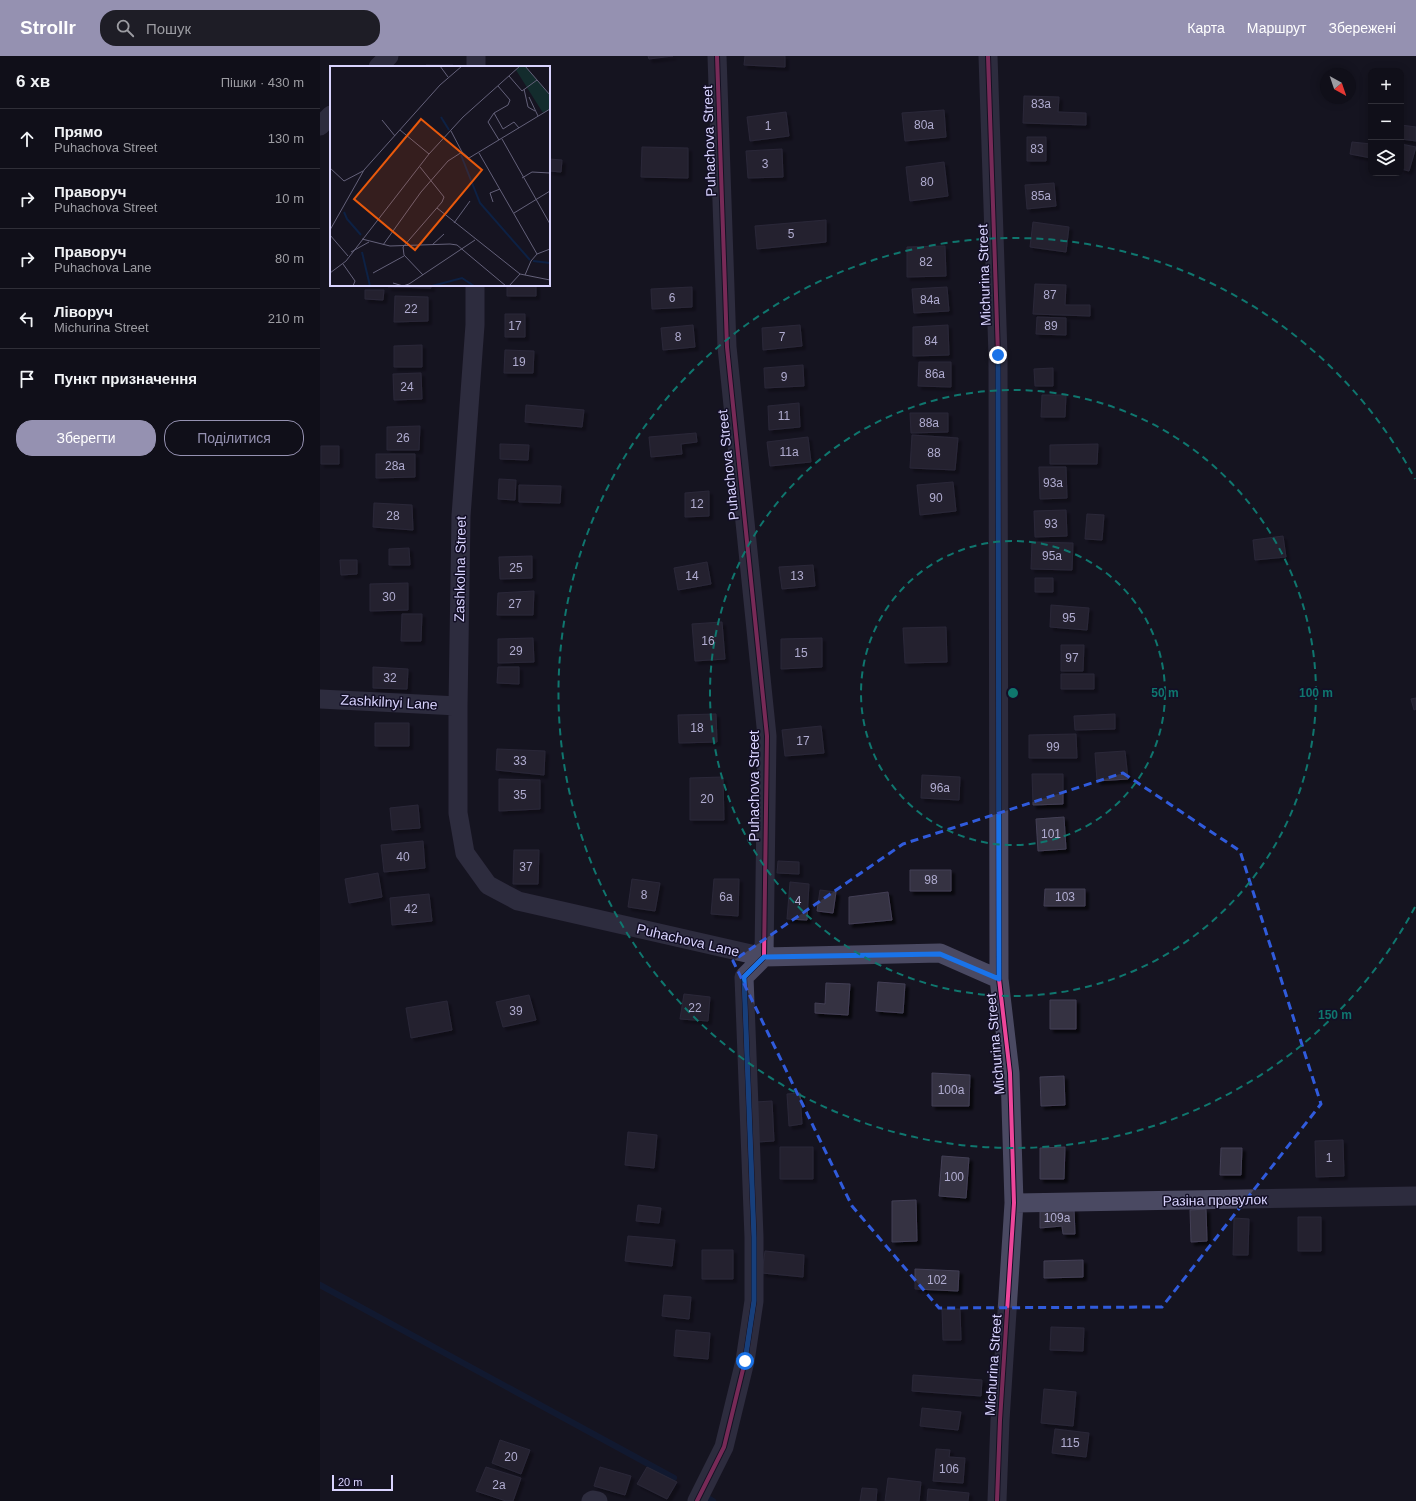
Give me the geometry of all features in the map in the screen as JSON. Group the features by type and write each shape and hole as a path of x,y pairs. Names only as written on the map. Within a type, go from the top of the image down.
{"street":[{"path":"379,66 389,56"},
{"name":"Puhachova Street","path":"717,56 728,346 767,736 764,957"},
{"name":"Michurina Street","path":"988,56 998,355 999,979 1010,1073 1014,1203 1000,1420 997,1501"},
{"path":"320,126 330,116"},
{"name":"Zashkolna Street","path":"466,853 458,813 461,516 474,325 475,286"},
{"name":"Zashkilnyi Lane","path":"320,699 458,706"},
{"name":"Puhachova Lane","path":"466,853 488,885 518,901 764,957 940,954 999,979"},
{"path":"697,1501 724,1447 745,1361 754,1301 754,1237 744,977 764,957"},
{"name":"Разіна провулок","path":"1014,1203 1416,1196"},
{"path":"591,1501 598,1501"}],"highlighted area":[{"path":"1123,773 1240,851 1321,1104 1162,1307 939,1308 852,1206 733,961 903,844"}],"building":[{"path":"648,56 673,56 649,59"},
{"path":"745,56 785,56 785,67 744,65"},
{"path":"426,65 453,65 453,66"},
{"path":"1024,96 1059,97 1058,112 1086,113 1086,125 1023,123"},
{"path":"944,110 946,137 905,141 902,113"},
{"path":"786,112 789,136 750,141 747,117"},
{"path":"1404,125 1416,127 1416,141 1404,139"},
{"path":"1027,137 1046,137 1046,161 1027,161"},
{"path":"1352,142 1368,144 1368,157 1350,154"},
{"path":"1404,145 1416,147 1409,171 1404,170"},
{"path":"642,147 688,148 688,178 641,177"},
{"path":"782,149 783,177 748,178 746,151"},
{"path":"550,159 562,160 561,172 550,171"},
{"path":"944,162 948,196 910,201 906,167"},
{"path":"1054,183 1056,206 1027,209 1025,185"},
{"path":"826,220 826,242 757,249 755,226"},
{"path":"1033,222 1069,227 1066,252 1030,247"},
{"path":"945,246 946,276 907,277 907,247"},
{"path":"1035,284 1066,285 1065,305 1090,305 1090,316 1033,314"},
{"path":"431,286 431,288 388,287"},
{"path":"507,286 536,286 536,296 507,296"},
{"path":"692,287 692,307 652,309 651,289"},
{"path":"947,287 949,311 914,313 912,289"},
{"path":"365,290 384,290 383,300 365,299"},
{"path":"395,296 428,297 428,321 394,322"},
{"path":"505,314 525,314 525,337 505,337"},
{"path":"1037,317 1066,318 1066,335 1036,334"},
{"path":"693,325 695,347 663,350 661,328"},
{"path":"800,325 802,346 763,350 762,328"},
{"path":"948,325 949,355 913,356 913,327"},
{"path":"422,345 422,367 394,367 394,346"},
{"path":"505,350 534,351 533,373 504,373"},
{"path":"919,362 951,362 951,387 918,386"},
{"path":"803,365 804,386 765,388 764,368"},
{"path":"1053,368 1053,386 1035,386 1034,369"},
{"path":"421,373 422,399 394,400 393,374"},
{"path":"1042,395 1066,395 1065,417 1041,417"},
{"path":"799,403 800,427 769,430 768,406"},
{"path":"526,405 584,410 582,427 525,422"},
{"path":"910,413 948,413 948,432 911,433"},
{"path":"420,426 419,450 387,450 387,427"},
{"path":"696,433 697,442 681,444 682,454 651,457 649,437"},
{"path":"912,435 958,438 955,470 910,468"},
{"path":"808,437 811,462 770,466 767,442"},
{"path":"500,444 529,445 528,460 500,459"},
{"path":"1098,444 1097,464 1050,464 1050,445"},
{"path":"321,446 339,446 339,464 321,464"},
{"path":"376,454 415,454 415,477 376,478"},
{"path":"1039,467 1066,467 1067,498 1040,499"},
{"path":"499,479 516,480 515,500 498,499"},
{"path":"953,482 956,511 920,515 917,485"},
{"path":"519,485 561,486 560,503 519,502"},
{"path":"709,491 709,516 685,517 685,493"},
{"path":"374,503 412,505 413,530 373,527"},
{"path":"1066,510 1067,536 1035,537 1034,511"},
{"path":"1087,514 1104,515 1102,540 1085,539"},
{"path":"1283,536 1286,557 1255,560 1253,540"},
{"path":"1032,542 1073,543 1072,570 1031,569"},
{"path":"409,548 410,565 389,565 389,549"},
{"path":"532,556 532,578 500,579 499,557"},
{"path":"340,560 357,560 357,574 341,575"},
{"path":"707,562 711,584 678,590 674,568"},
{"path":"813,565 815,586 782,589 779,567"},
{"path":"1035,578 1053,578 1053,592 1035,592"},
{"path":"408,583 408,610 370,611 370,584"},
{"path":"534,591 533,615 497,615 498,593"},
{"path":"1051,605 1089,608 1087,630 1050,627"},
{"path":"402,614 422,614 421,641 401,641"},
{"path":"722,622 725,659 695,661 692,624"},
{"path":"946,627 947,662 905,663 903,628"},
{"path":"533,638 534,662 498,663 498,639"},
{"path":"822,638 822,667 781,669 781,639"},
{"path":"1061,645 1084,645 1083,671 1061,671"},
{"path":"373,667 408,669 407,689 373,688"},
{"path":"498,667 519,667 519,684 497,683"},
{"path":"1061,674 1094,674 1094,689 1061,689"},
{"path":"1416,698 1416,709 1414,710 1411,699"},
{"path":"716,714 717,742 679,743 678,715"},
{"path":"1115,714 1115,729 1075,730 1074,716"},
{"path":"375,723 409,723 409,746 375,746"},
{"path":"821,726 824,753 785,756 782,730"},
{"path":"1076,734 1077,758 1029,758 1029,735"},
{"path":"497,749 545,751 544,775 496,770"},
{"path":"1125,751 1128,779 1097,781 1095,753"},
{"path":"1032,774 1063,774 1063,804 1033,805"},
{"path":"922,775 960,777 959,800 921,798"},
{"path":"723,777 724,820 690,820 690,778"},
{"path":"499,779 540,780 540,809 499,811"},
{"path":"418,805 420,828 392,830 390,808"},
{"path":"1064,817 1066,849 1038,851 1036,819"},
{"path":"423,841 425,868 384,872 381,845"},
{"path":"514,850 539,850 538,884 513,884"},
{"path":"778,861 799,862 799,874 777,873"},
{"path":"910,870 951,870 951,891 910,891"},
{"path":"378,873 382,897 349,903 345,879"},
{"path":"632,879 660,883 655,911 628,907"},
{"path":"714,879 739,879 738,916 711,914"},
{"path":"790,882 809,884 807,920 787,919"},
{"path":"1045,889 1085,889 1085,906 1044,906"},
{"path":"820,890 836,892 833,913 817,911"},
{"path":"888,892 892,920 849,924 849,897"},
{"path":"429,894 432,921 392,925 390,898"},
{"path":"878,982 905,984 903,1013 876,1011"},
{"path":"826,983 850,984 848,1015 815,1013 815,1003 825,1004"},
{"path":"684,994 710,997 708,1021 680,1019"},
{"path":"529,995 536,1020 503,1027 496,1002"},
{"path":"1050,1000 1076,1000 1076,1029 1050,1029"},
{"path":"447,1001 452,1030 411,1038 406,1008"},
{"path":"932,1073 970,1075 969,1106 932,1106"},
{"path":"1064,1076 1065,1105 1041,1106 1040,1077"},
{"path":"800,1093 802,1124 789,1126 787,1094"},
{"path":"772,1101 774,1141 757,1142 755,1102"},
{"path":"628,1132 657,1135 654,1168 625,1165"},
{"path":"1343,1140 1344,1176 1316,1177 1315,1141"},
{"path":"780,1147 813,1147 813,1179 780,1179"},
{"path":"1065,1147 1064,1179 1040,1179 1040,1148"},
{"path":"1221,1148 1242,1148 1241,1175 1220,1175"},
{"path":"942,1156 969,1158 966,1198 939,1196"},
{"path":"916,1200 917,1241 892,1242 892,1201"},
{"path":"638,1205 661,1208 659,1223 636,1221"},
{"path":"1074,1209 1075,1234 1063,1234 1062,1226 1040,1228 1040,1210"},
{"path":"1206,1209 1207,1241 1191,1242 1190,1210"},
{"path":"1298,1217 1321,1217 1321,1251 1298,1251"},
{"path":"1234,1218 1249,1219 1248,1255 1233,1255"},
{"path":"628,1236 675,1240 672,1266 625,1261"},
{"path":"702,1250 733,1250 733,1279 702,1279"},
{"path":"765,1251 804,1255 803,1277 762,1273"},
{"path":"1083,1260 1083,1277 1044,1278 1044,1261"},
{"path":"915,1269 959,1271 958,1291 915,1289"},
{"path":"664,1295 691,1297 689,1319 662,1316"},
{"path":"942,1309 960,1309 961,1340 943,1340"},
{"path":"1051,1327 1084,1328 1083,1351 1050,1350"},
{"path":"676,1330 710,1333 708,1359 674,1356"},
{"path":"913,1375 982,1380 981,1396 912,1391"},
{"path":"1044,1389 1076,1392 1073,1426 1041,1423"},
{"path":"922,1408 961,1412 958,1430 920,1426"},
{"path":"1055,1429 1089,1433 1086,1457 1052,1453"},
{"path":"500,1440 530,1450 521,1474 492,1463"},
{"path":"936,1449 950,1450 949,1457 965,1458 963,1483 933,1481"},
{"path":"486,1467 521,1478 513,1501 506,1501 476,1491"},
{"path":"600,1467 631,1476 625,1495 594,1486"},
{"path":"647,1467 677,1482 667,1499 637,1484"},
{"path":"888,1478 921,1482 919,1501 885,1501"},
{"path":"862,1488 877,1489 876,1501 860,1501"},
{"path":"928,1489 969,1493 968,1501 927,1501"}],"waterway":[{"path":"320,1285 674,1478"},
{"path":"703,1495 713,1501"}],"cycle path":[{"path":"697,1501 724,1447 745,1361 754,1301 754,1237 744,977 764,957 767,736 727,347 717,56"},
{"path":"988,56 998,355 999,979 1010,1073 1014,1203 1000,1420 997,1501"}],"route":[{"path":"745,1361 754,1301 754,1237 744,977 764,957 940,954 999,979 998,355"}]}
